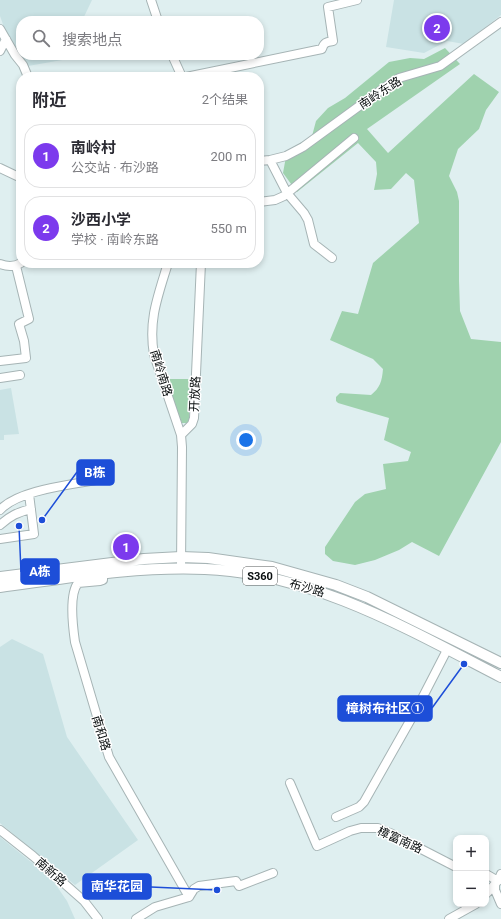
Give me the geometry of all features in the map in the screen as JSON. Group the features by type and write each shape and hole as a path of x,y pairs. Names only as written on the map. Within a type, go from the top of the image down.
{"main road":[{"name":"布沙路","path":"0,577 144,559 181,557 208,558 272,567 336,585 367,597 501,663"},
{"name":"布沙路","path":"0,588 145,569 206,569 236,572 270,578 302,586 361,607 501,677"}],"street":[{"path":"151,0 156,16"},
{"path":"210,72 322,49 325,42 333,40 328,7 357,0"},
{"name":"南岭东路","path":"264,161 286,156 303,147 400,78 440,66 501,22"},
{"path":"0,29 16,57"},
{"path":"0,51 6,39"},
{"path":"18,60 26,72"},
{"path":"174,60 180,72"},
{"path":"264,201 275,200 287,193 354,138"},
{"path":"270,160 287,193 306,216 314,244 332,258"},
{"path":"0,168 16,176"},
{"path":"0,264 10,266 16,265"},
{"path":"0,362 26,358 24,341 19,324 29,319 20,268"},
{"name":"南岭南路","path":"166,268 154,307 151,326 152,344 154,355 181,434"},
{"name":"开放路","path":"181,434 192,424 194,418 201,268"},
{"path":"0,378 20,375"},
{"path":"181,434 181,568"},
{"path":"0,510 14,499 29,494 96,480"},
{"path":"0,539 23,538 34,534 35,530 29,494"},
{"path":"0,525 10,520 20,512 31,509"},
{"name":"南和路","path":"103,574 103,580 78,583 75,587 73,623 74,642 109,757 189,897"},
{"path":"369,804 449,650"},
{"path":"336,817 359,807 364,802 449,650"},
{"name":"樟富南路","path":"290,783 317,846 356,830 378,828 453,866"},
{"name":"南新路","path":"0,830 33,856 84,901 98,919"},
{"path":"136,919 155,907 189,897 194,889 199,886 236,881 239,886 273,873"},
{"path":"489,876 498,880"},
{"path":"489,890 498,880"},
{"path":"498,880 495,890 501,904"},
{"path":"449,919 471,907"}],"shaded area":[{"path":"0,0 92,0 84,16 16,16 16,48 6,33 0,16"},
{"path":"394,0 501,0 501,15 464,44 447,41 424,53 386,47"},
{"path":"24,60 62,60 28,66"},
{"path":"11,388 19,434 4,435 4,440 0,440 0,390"},
{"path":"12,639 43,654 67,737 138,840 75,885 0,823 0,647"},
{"path":"0,837 51,878 67,901 75,919 0,919"}],"green space":[{"path":"445,48 460,64 367,129 388,153 474,74 499,92 486,110 479,129 458,149 449,176 457,192 459,201 460,311 471,339 501,342 501,442 439,556 412,542 399,550 375,560 355,565 333,561 325,554 325,547 355,502 365,494 386,489 383,464 408,461 411,452 384,440 389,418 338,403 336,401 336,397 340,393 371,395 377,390 380,384 383,369 373,359 330,340 342,311 358,314 373,263 419,223 414,180 406,173 391,189 374,190 377,174 376,162 358,143 297,192 283,173 287,151 312,136 316,121 328,108 345,98 389,62 410,58 424,59"},
{"path":"166,379 189,379 189,421 187,423 182,423 181,421"}],"place":[{"name":"沙西小学","path":"437,28"},
{"name":"B栋","path":"42,520"},
{"name":"A栋","path":"19,526"},
{"name":"南岭村","path":"126,547"},
{"name":"樟树布社区①","path":"464,664"},
{"name":"南华花园","path":"217,890"}]}
